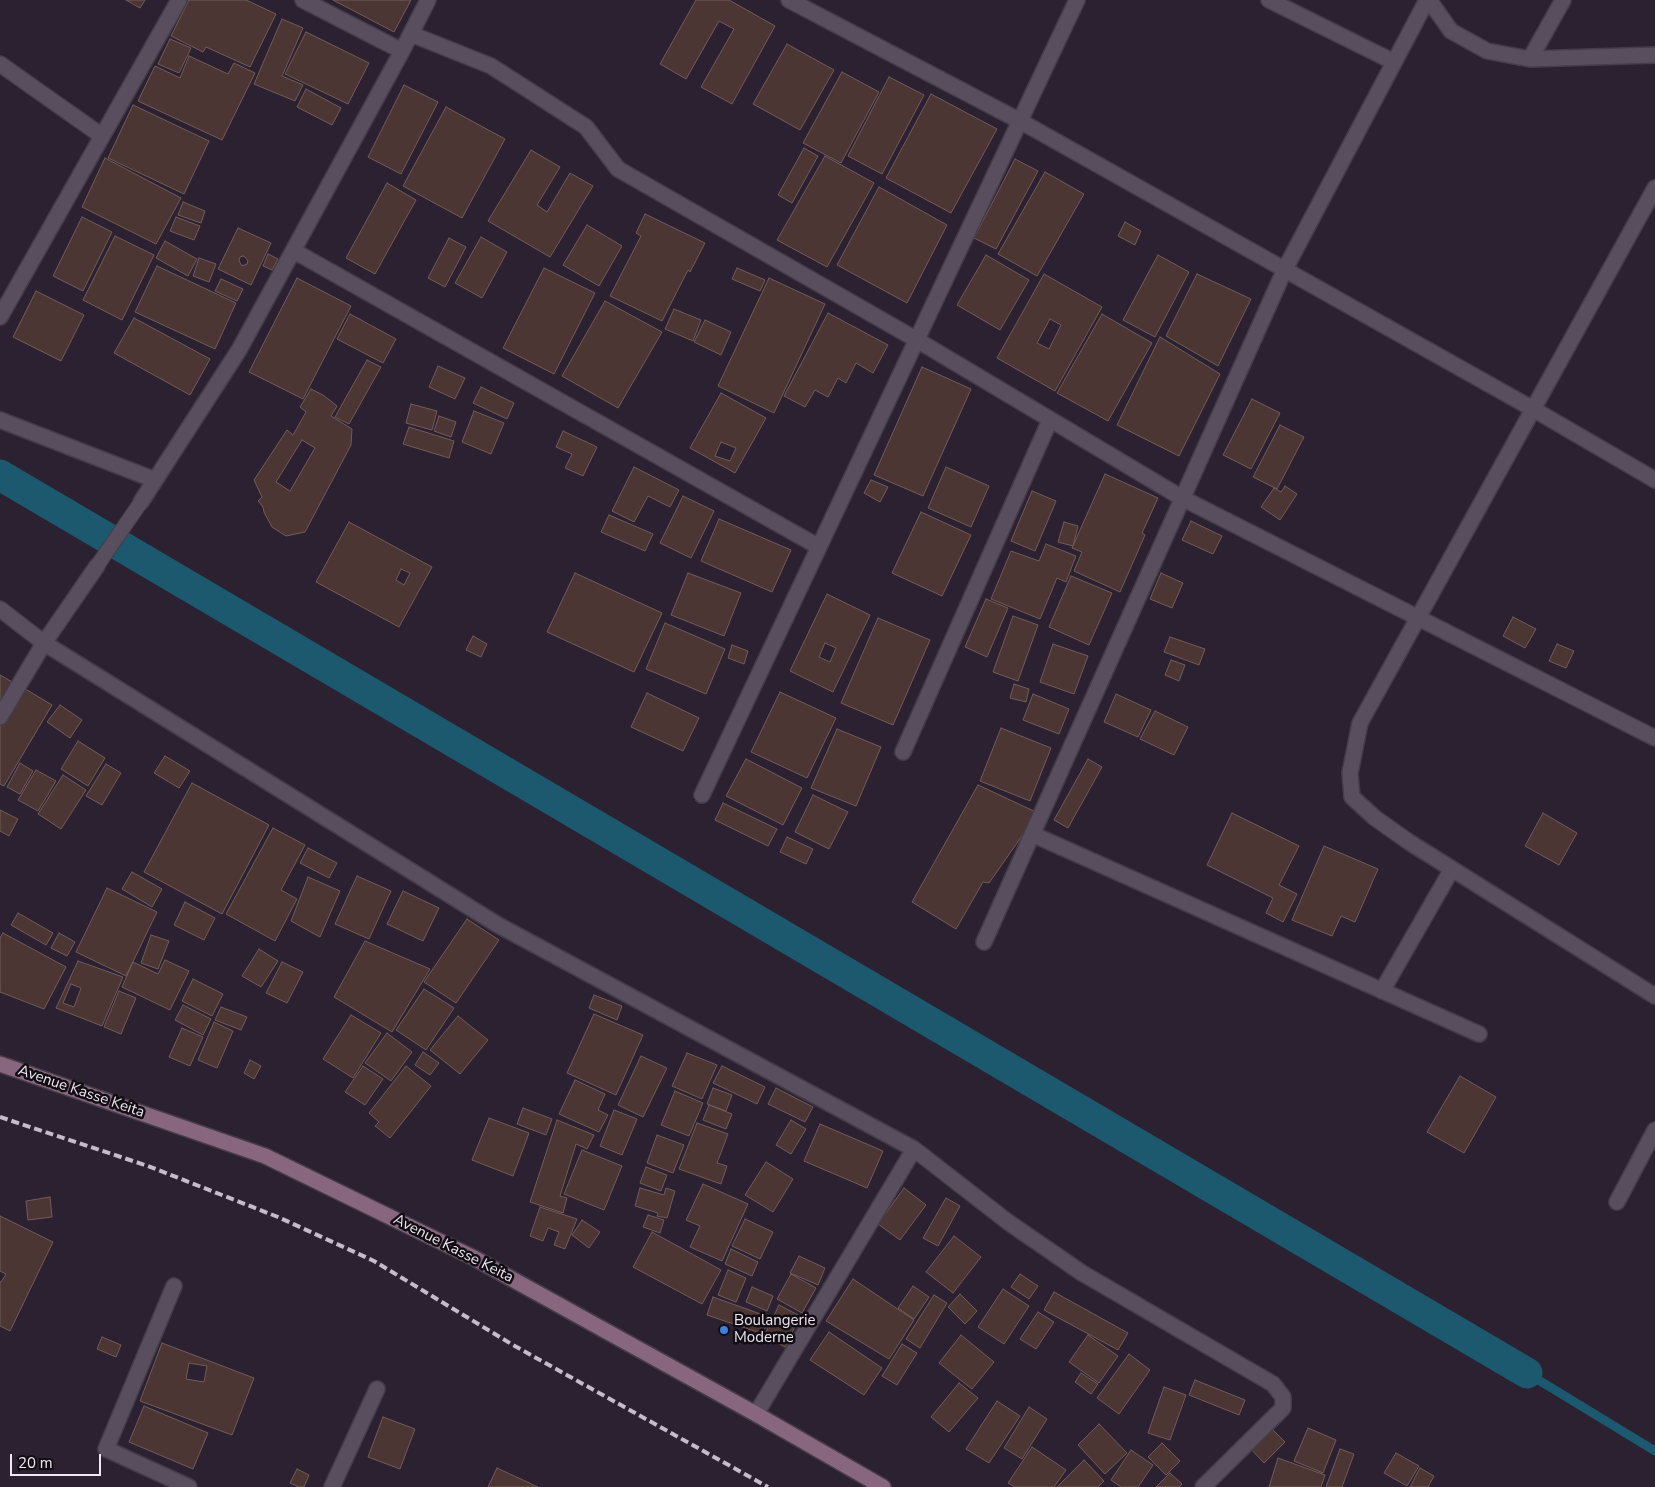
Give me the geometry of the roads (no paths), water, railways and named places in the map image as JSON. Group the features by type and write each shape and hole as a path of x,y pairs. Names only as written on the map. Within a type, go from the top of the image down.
{"main road":[{"name":"Avenue Kasse Keita","path":"0,1064 265,1156 474,1258 756,1414 883,1487"}],"street":[{"path":"0,317 179,0"},
{"path":"303,0 402,51"},
{"path":"142,502 239,350 428,0"},
{"path":"789,0 1020,121 1533,409 1655,480"},
{"path":"702,795 1077,0"},
{"path":"1269,0 1394,62"},
{"path":"984,942 1285,269 1428,0 1451,31 1487,51 1530,59 1655,56"},
{"path":"1530,59 1563,0"},
{"path":"410,34 491,66 586,127 618,169 917,340 1182,498 1655,738"},
{"path":"0,64 102,136"},
{"path":"1654,194 1360,723 1350,773 1352,797 1375,818 1452,869 1655,996"},
{"path":"294,251 820,547"},
{"path":"0,420 155,480"},
{"path":"903,752 1050,420"},
{"path":"0,716 44,643 97,566"},
{"path":"0,609 44,643 498,925 914,1150 1008,1222 1082,1274 1274,1384 1283,1397 1283,1408 1203,1487"},
{"path":"1032,834 1479,1034"},
{"path":"1382,991 1452,869"},
{"path":"1617,1202 1655,1130"},
{"path":"756,1414 914,1150"},
{"path":"174,1286 106,1448 189,1487"},
{"path":"332,1487 377,1389"}],"lane":[{"path":"97,566 142,502"}],"waterway":[{"path":"0,475 1527,1373"},
{"path":"1527,1373 1655,1451"}],"railway":[{"path":"0,1117 148,1166 278,1217 374,1261 513,1345 768,1487"}],"place":[{"name":"Boulangerie Moderne","path":"724,1330"}]}
